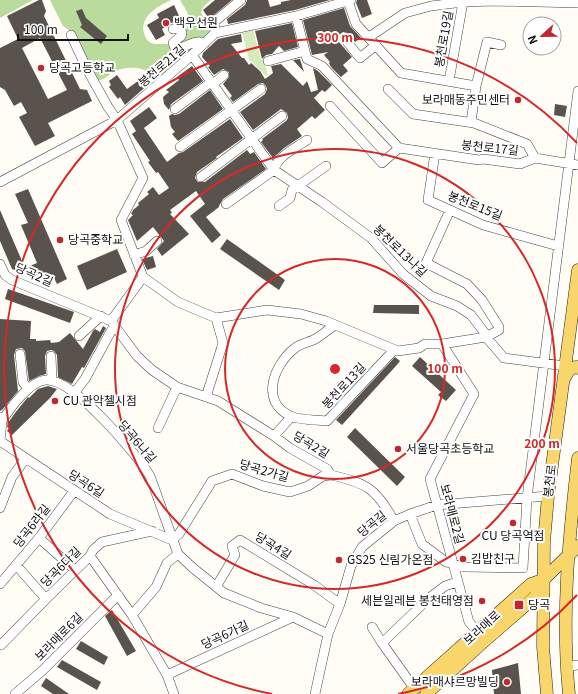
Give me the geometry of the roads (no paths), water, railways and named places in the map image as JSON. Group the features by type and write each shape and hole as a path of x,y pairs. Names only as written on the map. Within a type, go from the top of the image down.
{"main road":[{"name":"봉천로","path":"547,694 543,647 544,542 548,496 563,380 576,309 578,270"},
{"path":"563,380 567,372 572,368 578,368"},
{"name":"봉천로","path":"569,694 572,666 565,614 568,556 578,458"},
{"path":"543,580 578,546"},
{"name":"보라매로","path":"411,691 531,584 543,580"},
{"name":"보라매로","path":"426,694 536,596 543,580"}],"street":[{"path":"241,0 214,22 215,33 296,16 349,1 350,9 356,24 401,73 476,86"},
{"name":"봉천로19길","path":"369,37 405,12 431,6 469,1 578,3"},
{"name":"봉천로19길","path":"449,81 469,1"},
{"path":"296,16 307,58 322,66 399,148 382,163 330,106"},
{"path":"173,29 178,28 182,33 181,36 173,43 175,48 195,42 205,43"},
{"name":"봉천로21길","path":"0,182 117,120 215,33"},
{"path":"71,35 88,71 117,120 143,178 121,220 142,277 178,302 216,318 267,310 301,314 335,325 398,351 419,348 425,344 442,344 486,337 498,330 499,327 482,300 467,284 426,263 450,210"},
{"path":"344,38 360,58 376,45"},
{"path":"471,122 476,86 487,42 501,45"},
{"path":"268,61 305,51"},
{"name":"봉천로13나길","path":"192,55 274,170 371,238 389,259 416,285 431,296 457,306 471,315 486,337"},
{"path":"175,108 224,75"},
{"path":"180,147 261,89"},
{"path":"388,89 413,114 471,122 527,144 535,158"},
{"path":"410,514 422,544 446,562 453,565 464,566 523,568 527,498 558,246 573,164 578,91"},
{"path":"201,177 282,116"},
{"path":"226,204 274,170 275,164 307,140"},
{"name":"봉천로17길","path":"399,148 520,164 535,158 573,164"},
{"name":"봉천로15길","path":"435,153 428,200 483,225 558,246"},
{"path":"279,206 290,198 292,190 326,166"},
{"path":"134,255 146,251 157,241"},
{"name":"당곡2길","path":"0,264 5,275 12,280 101,316 113,324 137,356 152,370 177,387 218,401 274,436 290,448 327,469 331,475 352,480 372,490 384,504 394,521"},
{"path":"75,392 85,379 113,324 142,277"},
{"path":"79,336 101,316"},
{"path":"206,397 223,343 216,318"},
{"path":"274,436 291,417 280,409 272,395 272,383 279,366 295,348 317,338 335,325"},
{"path":"486,337 504,358 565,366"},
{"name":"보라매로2길","path":"442,344 474,394 430,478 469,622 478,632"},
{"name":"봉천로13길","path":"291,417 327,421 394,350"},
{"path":"20,354 23,382 28,389"},
{"path":"1,419 34,384 40,381 52,381 51,356"},
{"name":"당곡6나길","path":"52,381 57,382 75,392 120,438 144,466 150,476 172,540"},
{"path":"158,428 177,387"},
{"name":"당곡6길","path":"1,419 0,441 110,514 172,540"},
{"path":"0,508 12,477 26,458"},
{"name":"당곡2가길","path":"172,540 179,534 212,481 232,474 263,486 290,492 308,486 323,476 331,475"},
{"name":"당곡6라길","path":"0,584 4,573 16,565 39,538 74,490"},
{"name":"당곡길","path":"315,694 328,634 340,604 351,566 362,547 394,521 437,505 548,496"},
{"name":"당곡6다길","path":"1,646 102,542 152,531"},
{"path":"39,538 75,570"},
{"path":"172,540 178,554 224,593 248,603 293,617 328,634"},
{"name":"당곡4길","path":"216,587 235,555 232,546 240,540 314,585 340,604"},
{"path":"132,615 156,587 167,562 178,554"},
{"path":"90,556 132,615 167,675 174,694"},
{"path":"16,565 46,599"},
{"path":"382,643 428,599 445,586 457,582"},
{"name":"보라매로6길","path":"15,694 42,671 118,595"},
{"name":"당곡6가길","path":"167,675 293,617"},
{"path":"372,627 411,691"}],"place":[{"name":"백우선원","path":"166,23"},
{"name":"당곡고등학교","path":"41,68"},
{"name":"보라매동주민센터","path":"518,100"},
{"name":"당곡중학교","path":"60,240"},
{"name":"CU 관악첼시점","path":"55,401"},
{"name":"서울당곡초등학교","path":"398,449"},
{"name":"CU 당곡역점","path":"513,523"},
{"name":"김밥친구","path":"463,559"},
{"name":"GS25 신림가온점","path":"339,560"},
{"name":"세븐일레븐 봉천태영점","path":"482,601"},
{"name":"당곡","path":"519,605"},
{"name":"보라매샤르망빌딩","path":"507,682"}]}
